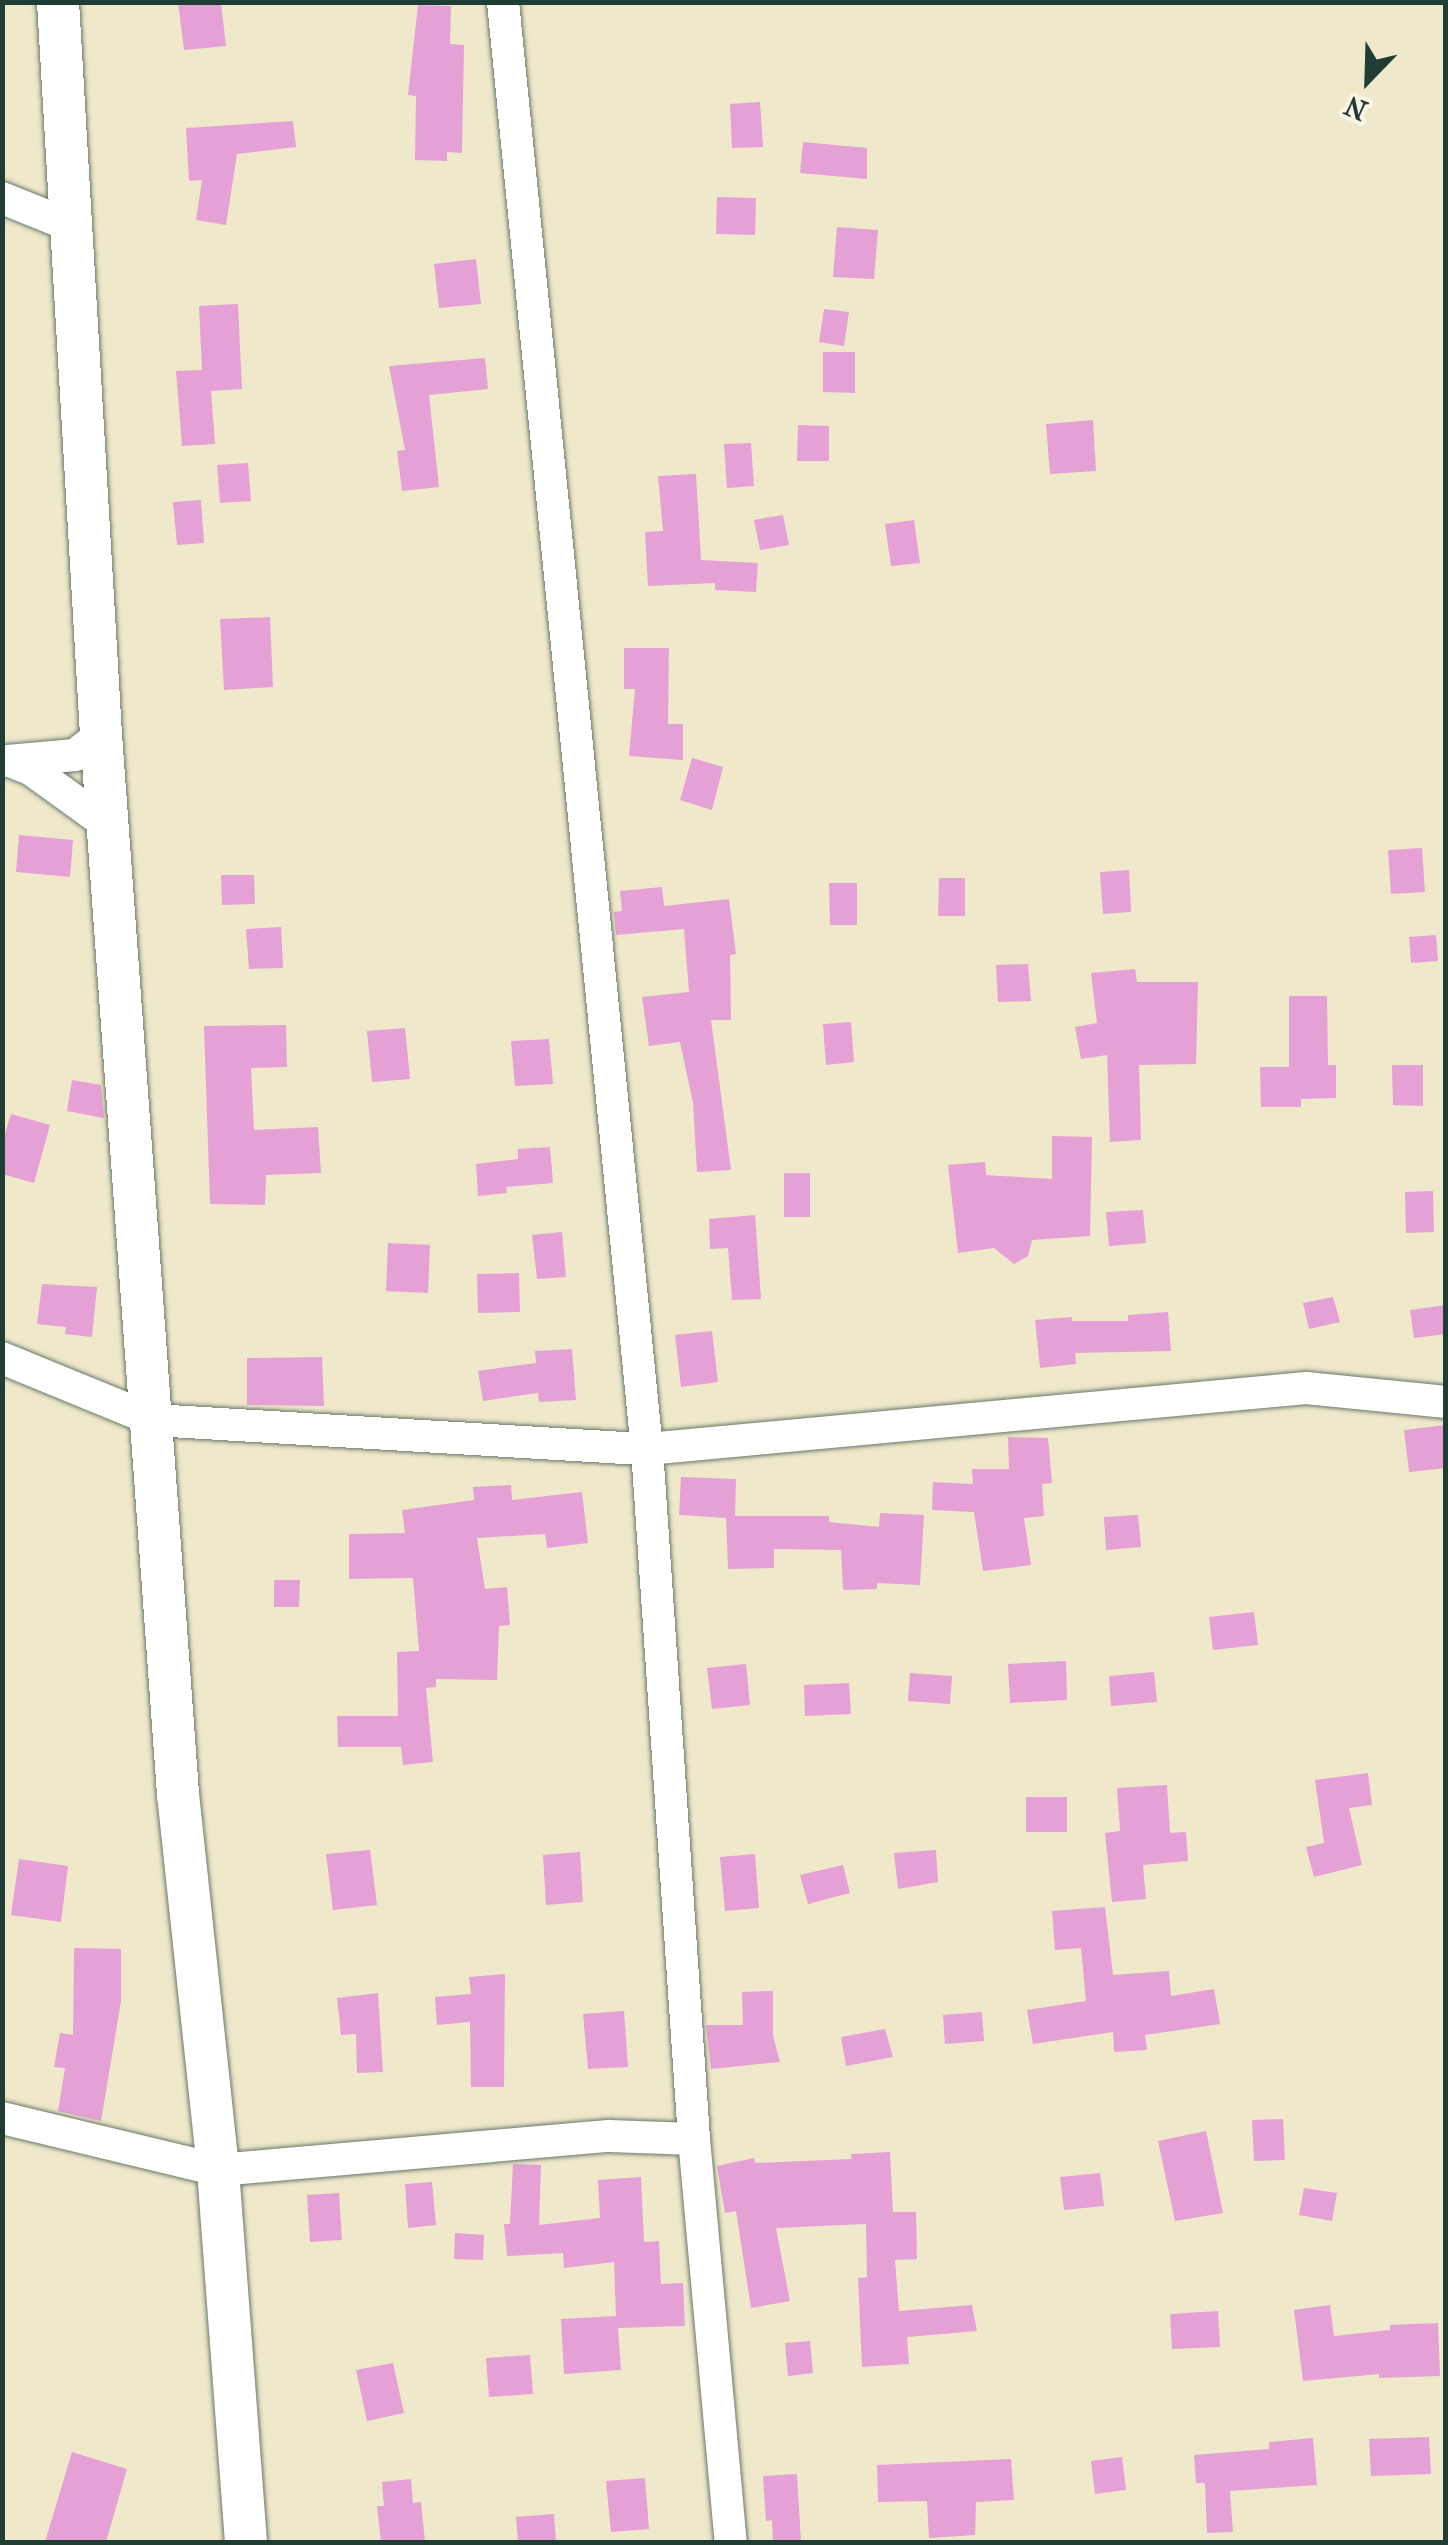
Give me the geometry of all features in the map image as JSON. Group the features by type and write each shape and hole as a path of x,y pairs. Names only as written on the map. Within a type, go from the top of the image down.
{"street":[{"path":"58,2 101,734 178,1794 218,2170 246,2542"},
{"path":"503,2 647,1449 694,2139 731,2542"},
{"path":"2,198 69,226"},
{"path":"6,760 76,755 101,734"},
{"path":"6,760 32,770 108,825"},
{"path":"2,1358 153,1420 647,1449 1306,1388 1446,1402"},
{"path":"2,2118 218,2170 609,2136 694,2139"}],"building":[{"path":"178,2 221,2 226,46 184,50"},
{"path":"418,5 451,6 450,44 464,45 462,153 447,152 447,161 415,160 416,96 408,95"},
{"path":"760,102 763,147 732,148 730,104"},
{"path":"293,121 296,147 237,154 226,225 196,220 202,180 189,181 186,128"},
{"path":"803,142 867,148 867,179 800,173"},
{"path":"717,197 756,198 755,235 716,234"},
{"path":"837,227 878,230 874,279 833,277"},
{"path":"476,259 481,304 439,308 434,264"},
{"path":"238,304 242,389 211,391 215,444 182,446 176,371 202,370 199,306"},
{"path":"824,309 849,312 844,346 819,342"},
{"path":"823,352 855,352 855,393 823,392"},
{"path":"485,358 488,389 429,395 439,487 402,491 397,451 405,450 389,366"},
{"path":"1093,420 1096,471 1050,474 1046,424"},
{"path":"798,425 829,426 829,461 797,461"},
{"path":"751,443 754,486 727,488 724,444"},
{"path":"248,463 251,501 220,503 217,465"},
{"path":"696,474 701,560 758,563 756,592 715,590 715,583 648,586 645,532 663,531 658,476"},
{"path":"201,500 204,543 177,545 173,502"},
{"path":"783,515 789,545 760,550 754,520"},
{"path":"914,520 920,563 891,566 885,524"},
{"path":"270,617 273,687 224,690 220,619"},
{"path":"624,648 669,648 668,724 683,724 683,760 629,756 635,689 624,689"},
{"path":"692,758 723,767 712,810 680,800"},
{"path":"19,835 73,840 70,877 16,872"},
{"path":"1422,848 1425,892 1391,894 1388,850"},
{"path":"1129,870 1131,912 1103,914 1100,872"},
{"path":"221,875 254,875 255,904 222,905"},
{"path":"939,878 965,878 965,916 938,916"},
{"path":"829,883 857,883 857,925 830,925"},
{"path":"662,887 664,906 729,899 736,954 730,955 731,1020 711,1020 731,1170 697,1172 693,1103 680,1042 649,1046 642,997 689,992 684,929 616,935 614,912 622,911 620,891"},
{"path":"281,927 283,968 249,969 246,929"},
{"path":"1436,935 1438,961 1411,963 1409,937"},
{"path":"1028,964 1031,1001 998,1002 996,965"},
{"path":"1135,969 1137,982 1198,982 1196,1064 1139,1065 1141,1140 1110,1142 1107,1055 1081,1059 1075,1027 1097,1023 1091,973"},
{"path":"1289,996 1327,996 1328,1065 1336,1065 1336,1098 1301,1099 1301,1107 1261,1107 1260,1067 1289,1067"},
{"path":"851,1022 854,1062 826,1065 823,1024"},
{"path":"286,1025 287,1067 251,1068 254,1130 318,1127 321,1173 266,1175 265,1205 210,1204 204,1026"},
{"path":"405,1028 410,1079 372,1082 367,1031"},
{"path":"549,1039 553,1084 515,1086 511,1041"},
{"path":"1392,1065 1423,1065 1423,1106 1393,1105"},
{"path":"72,1080 101,1085 104,1118 67,1111"},
{"path":"11,1114 50,1125 34,1183 2,1174 2,1143"},
{"path":"1052,1136 1092,1137 1090,1236 1032,1240 1028,1256 1014,1264 994,1248 958,1253 948,1165 985,1162 986,1175 1052,1179"},
{"path":"550,1147 553,1183 506,1187 507,1193 478,1196 476,1164 518,1159 518,1149"},
{"path":"784,1173 810,1173 810,1217 784,1217"},
{"path":"1433,1191 1434,1232 1406,1233 1405,1192"},
{"path":"1143,1210 1146,1243 1109,1246 1106,1212"},
{"path":"755,1215 761,1299 732,1300 728,1248 710,1249 709,1219"},
{"path":"562,1232 566,1277 537,1279 532,1235"},
{"path":"388,1243 430,1245 428,1293 386,1291"},
{"path":"519,1273 520,1312 478,1313 477,1274"},
{"path":"42,1284 97,1287 92,1337 65,1334 66,1327 37,1324"},
{"path":"1333,1297 1340,1322 1309,1329 1303,1303"},
{"path":"1446,1305 1446,1334 1414,1338 1410,1310"},
{"path":"1168,1312 1171,1351 1075,1353 1076,1364 1040,1368 1035,1320 1072,1317 1072,1321 1128,1321 1128,1315"},
{"path":"712,1331 718,1382 681,1387 675,1335"},
{"path":"572,1349 576,1400 539,1402 538,1393 483,1401 478,1371 536,1363 535,1351"},
{"path":"322,1357 324,1406 247,1405 247,1358"},
{"path":"1446,1425 1446,1468 1409,1472 1404,1430"},
{"path":"1008,1437 1048,1438 1052,1483 1042,1484 1044,1516 1024,1518 1031,1565 983,1571 974,1512 932,1510 933,1482 973,1484 972,1469 1009,1469"},
{"path":"681,1477 736,1479 735,1516 829,1516 829,1522 879,1527 880,1513 924,1515 920,1585 877,1583 877,1589 843,1590 841,1550 774,1549 774,1568 728,1569 726,1518 679,1515"},
{"path":"511,1485 512,1500 582,1492 588,1543 547,1548 545,1534 477,1538 485,1589 507,1587 510,1625 499,1626 497,1680 436,1679 436,1687 426,1688 433,1762 403,1765 401,1747 338,1747 337,1716 398,1716 397,1652 419,1651 413,1578 349,1579 349,1534 405,1533 402,1510 474,1500 473,1487"},
{"path":"1138,1515 1141,1547 1106,1550 1104,1517"},
{"path":"274,1580 300,1580 299,1607 274,1607"},
{"path":"1254,1612 1258,1645 1213,1650 1209,1617"},
{"path":"1066,1661 1067,1700 1010,1703 1008,1664"},
{"path":"746,1664 750,1705 712,1709 707,1668"},
{"path":"1154,1672 1157,1702 1111,1706 1109,1676"},
{"path":"910,1673 952,1676 950,1704 908,1701"},
{"path":"849,1683 851,1714 805,1716 804,1685"},
{"path":"1368,1773 1372,1805 1349,1808 1362,1865 1314,1877 1306,1847 1324,1843 1315,1780"},
{"path":"1167,1785 1170,1833 1186,1832 1188,1861 1143,1865 1146,1899 1112,1902 1105,1833 1120,1831 1117,1788"},
{"path":"1026,1797 1067,1797 1067,1832 1026,1832"},
{"path":"370,1850 377,1905 333,1910 326,1854"},
{"path":"936,1850 938,1882 898,1889 894,1853"},
{"path":"580,1852 583,1902 546,1905 543,1855"},
{"path":"755,1854 759,1908 725,1911 720,1857"},
{"path":"19,1859 68,1866 61,1922 11,1915"},
{"path":"843,1865 850,1893 808,1904 800,1875"},
{"path":"1105,1907 1113,1975 1169,1971 1171,1996 1214,1989 1220,2024 1145,2035 1147,2050 1114,2052 1113,2032 1033,2044 1027,2010 1086,2001 1081,1948 1055,1950 1052,1911"},
{"path":"74,1948 121,1949 121,2001 101,2121 58,2111 65,2068 54,2067 60,2033 73,2035"},
{"path":"505,1974 504,2087 471,2087 470,2022 437,2025 435,1997 471,1994 469,1977"},
{"path":"773,1991 773,2036 780,2062 711,2069 706,2025 743,2025 742,1992"},
{"path":"378,1993 383,2072 357,2073 356,2034 341,2035 337,1998"},
{"path":"624,2011 628,2067 588,2069 583,2014"},
{"path":"982,2012 984,2041 945,2044 943,2015"},
{"path":"885,2029 893,2057 846,2066 841,2037"},
{"path":"1283,2119 1285,2160 1254,2161 1252,2120"},
{"path":"1206,2131 1223,2213 1175,2221 1158,2141"},
{"path":"890,2152 893,2212 916,2212 917,2259 895,2260 899,2311 972,2305 977,2331 907,2337 909,2364 862,2367 858,2278 867,2277 866,2224 776,2228 790,2301 751,2308 736,2211 725,2213 717,2166 754,2158 755,2163 852,2159 851,2154"},
{"path":"513,2164 541,2165 539,2225 600,2218 598,2180 641,2177 644,2242 659,2241 661,2284 683,2283 685,2326 618,2328 621,2370 564,2374 561,2319 616,2316 614,2262 564,2268 563,2253 507,2256 504,2224 510,2224"},
{"path":"1100,2173 1104,2206 1064,2210 1060,2177"},
{"path":"432,2182 436,2225 408,2228 405,2184"},
{"path":"1304,2188 1337,2193 1332,2221 1299,2215"},
{"path":"339,2193 342,2240 310,2242 307,2195"},
{"path":"455,2233 484,2235 483,2260 454,2259"},
{"path":"1330,2305 1334,2336 1390,2330 1390,2325 1438,2323 1440,2376 1379,2378 1379,2374 1303,2381 1294,2310"},
{"path":"1218,2311 1220,2347 1172,2349 1170,2314"},
{"path":"810,2341 813,2373 788,2376 785,2343"},
{"path":"530,2355 533,2394 489,2397 486,2358"},
{"path":"393,2363 404,2413 367,2421 356,2370"},
{"path":"1429,2437 1431,2474 1371,2476 1369,2439"},
{"path":"1313,2438 1317,2485 1230,2491 1233,2532 1207,2533 1205,2483 1196,2483 1194,2455 1269,2449 1269,2442"},
{"path":"72,2452 127,2469 106,2542 45,2542"},
{"path":"1122,2457 1126,2490 1095,2494 1091,2461"},
{"path":"1011,2459 1014,2500 976,2502 975,2535 929,2538 927,2501 878,2502 877,2465"},
{"path":"797,2474 801,2542 773,2542 772,2520 766,2521 763,2476"},
{"path":"645,2478 649,2529 611,2532 606,2481"},
{"path":"411,2479 413,2503 421,2502 425,2542 381,2542 377,2506 384,2506 382,2482"},
{"path":"554,2514 556,2542 518,2542 516,2517"}]}
